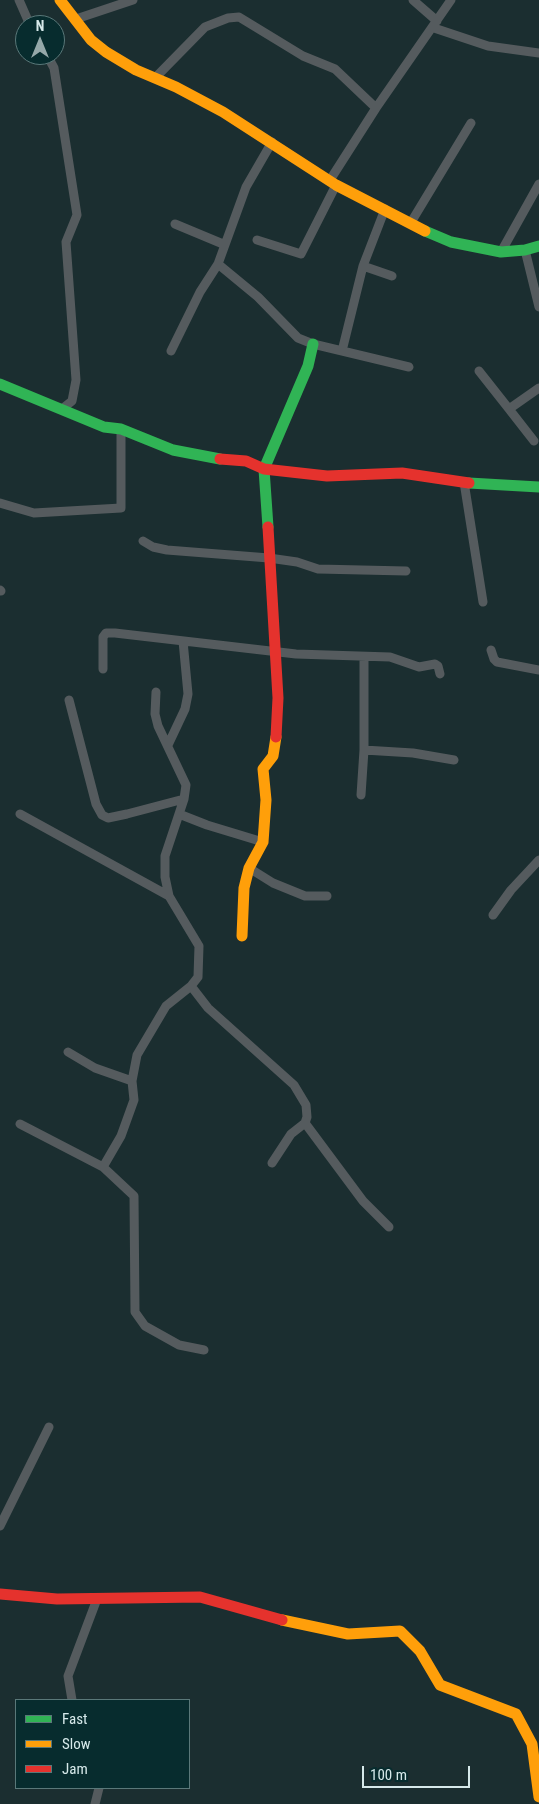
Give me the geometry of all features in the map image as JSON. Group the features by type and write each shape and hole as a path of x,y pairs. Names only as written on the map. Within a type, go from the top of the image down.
{"street":[{"path":"18,0 25,15"},
{"path":"60,0 91,40 106,52 136,70 223,112 333,183 410,224 451,242 501,252 525,250 539,246"},
{"path":"76,19 132,0"},
{"path":"413,0 436,25 482,45 539,53"},
{"path":"257,240 301,254 333,183 376,108 436,25 451,0"},
{"path":"155,78 205,27 228,18 239,17 303,56 335,69 376,108"},
{"path":"52,65 77,215 66,242 76,380 72,401 62,409"},
{"path":"410,224 471,123"},
{"path":"172,351 200,292 218,264 246,187 272,142"},
{"path":"501,252 539,184"},
{"path":"342,351 363,266 385,209"},
{"path":"175,224 224,244"},
{"path":"525,250 539,307"},
{"path":"218,264 258,297 298,338 313,344 408,367"},
{"path":"363,266 392,276"},
{"path":"242,936 241,905 249,868 263,842 266,800 263,769 273,756 278,698 264,469 308,366 313,344"},
{"path":"479,370 534,441"},
{"path":"0,384 104,427 121,429 173,450 228,460 246,461 264,469 327,476 402,473 464,482 539,487"},
{"path":"509,409 539,388"},
{"path":"0,504 34,513 121,508 121,429"},
{"path":"464,482 484,602"},
{"path":"144,542 167,550 269,558 297,562 318,569 406,571"},
{"path":"103,669 102,644 106,633 275,650 296,654 364,658 390,657 419,667 435,664 438,666 440,674"},
{"path":"168,744 185,709 188,694 183,641"},
{"path":"491,650 497,662 539,670"},
{"path":"361,796 364,750 364,658"},
{"path":"102,1167 121,1136 134,1100 132,1081 134,1065 147,1037 166,1006 191,986 198,977 199,946 170,896 165,877 165,856 172,828 184,799 186,785 154,714 156,692"},
{"path":"69,700 96,804 102,815 108,818 184,799"},
{"path":"364,750 413,753 454,760"},
{"path":"20,814 170,896"},
{"path":"179,814 207,825 263,842"},
{"path":"493,915 511,890 539,860"},
{"path":"249,868 305,896 327,896"},
{"path":"191,986 208,1008 294,1085 306,1105 307,1117 305,1123 291,1134 272,1163"},
{"path":"68,1052 95,1068 132,1081"},
{"path":"305,1123 363,1201 388,1227"},
{"path":"20,1124 102,1167 134,1196 135,1312 145,1326 179,1345 204,1350"},
{"path":"0,1526 50,1427"},
{"path":"0,1594 97,1599 200,1597 252,1613 348,1634 400,1631 420,1651 440,1685 516,1714 532,1744 539,1797"},
{"path":"72,1699 68,1676 97,1599"},
{"path":"94,1804 98,1789"}],"traffic: fast":[{"path":"425,231 451,242 501,252 525,250 539,246"},
{"path":"268,527 264,469 308,366 313,344"},
{"path":"0,384 104,427 121,429 173,450 220,459"},
{"path":"469,483 539,487"}],"traffic: slow":[{"path":"60,0 91,40 106,52 136,70 176,87 223,112 336,185 425,231"},
{"path":"242,936 244,888 249,868 263,842 266,800 263,769 273,756 276,737"},
{"path":"282,1620 348,1634 400,1631 420,1651 440,1685 516,1714 532,1744 539,1797"}],"traffic: jam":[{"path":"220,459 246,461 264,469 327,476 402,473 469,483"},
{"path":"268,527 278,698 276,737"},
{"path":"0,1594 57,1599 200,1597 282,1620"}]}
